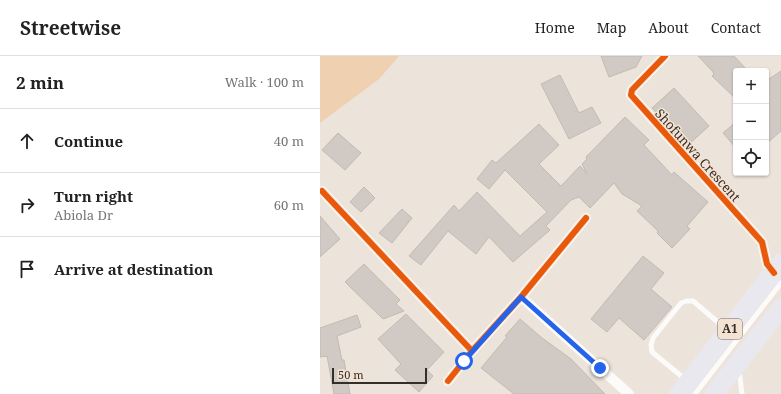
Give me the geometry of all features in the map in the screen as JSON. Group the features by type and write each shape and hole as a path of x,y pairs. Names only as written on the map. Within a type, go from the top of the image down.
{"highway":[{"name":"A1","path":"688,390 729,331 779,273"},
{"name":"A1","path":"714,394 781,308"}],"street":[{"name":"Shofunwa Crescent","path":"665,56 632,90 631,95 762,242 767,264 779,273"},
{"path":"322,191 472,351"},
{"path":"448,381 472,351 521,297 586,218"},
{"path":"521,297 629,394"}],"lane":[{"path":"729,331 694,301 687,301 681,303 652,338 652,352 688,390 779,273"},
{"path":"738,364 742,394"}],"shaded area":[{"path":"320,56 399,56 379,79 320,123"}],"building":[{"path":"601,56 642,56 636,67 609,77"},
{"path":"698,56 734,56 745,68 733,68 733,96 712,76 714,75"},
{"path":"781,71 781,131 769,141 769,104 769,79"},
{"path":"560,75 579,113 592,107 601,123 569,139 541,84"},
{"path":"674,88 709,126 687,146 652,108"},
{"path":"625,117 649,140 644,145 672,175 674,172 708,202 687,226 690,229 672,248 657,233 658,231 637,211 642,206 622,194 614,183 590,208 579,197 571,200 546,226 550,230 513,262 489,237 476,254 448,231 421,265 409,256 454,205 459,211 477,192 520,236 547,212 505,170 489,189 477,179 492,160 496,163 539,124 559,145 539,164 561,186 580,166 587,174 582,164 587,159 586,157"},
{"path":"733,125 733,145 723,133"},
{"path":"338,133 361,153 345,170 322,150"},
{"path":"364,187 375,198 361,212 350,202"},
{"path":"402,209 412,218 392,243 379,233"},
{"path":"320,216 340,239 320,257"},
{"path":"643,256 664,273 651,289 672,307 644,340 619,318 607,332 591,319"},
{"path":"364,264 400,300 396,304 404,311 383,319 345,282"},
{"path":"406,314 444,352 427,370 433,376 419,392 395,370 401,364 378,339"},
{"path":"357,315 361,327 337,336 342,360 344,360 350,394 334,394 327,356 320,357 320,328"},
{"path":"520,319 542,338 571,359 605,394 514,394 481,368"}],"cycle path":[{"path":"665,56 632,90 631,95 762,242 767,264 774,273"},
{"path":"322,191 472,351"},
{"path":"448,381 472,351 521,297 586,218"}],"route":[{"path":"464,361 521,297 600,368"}]}
